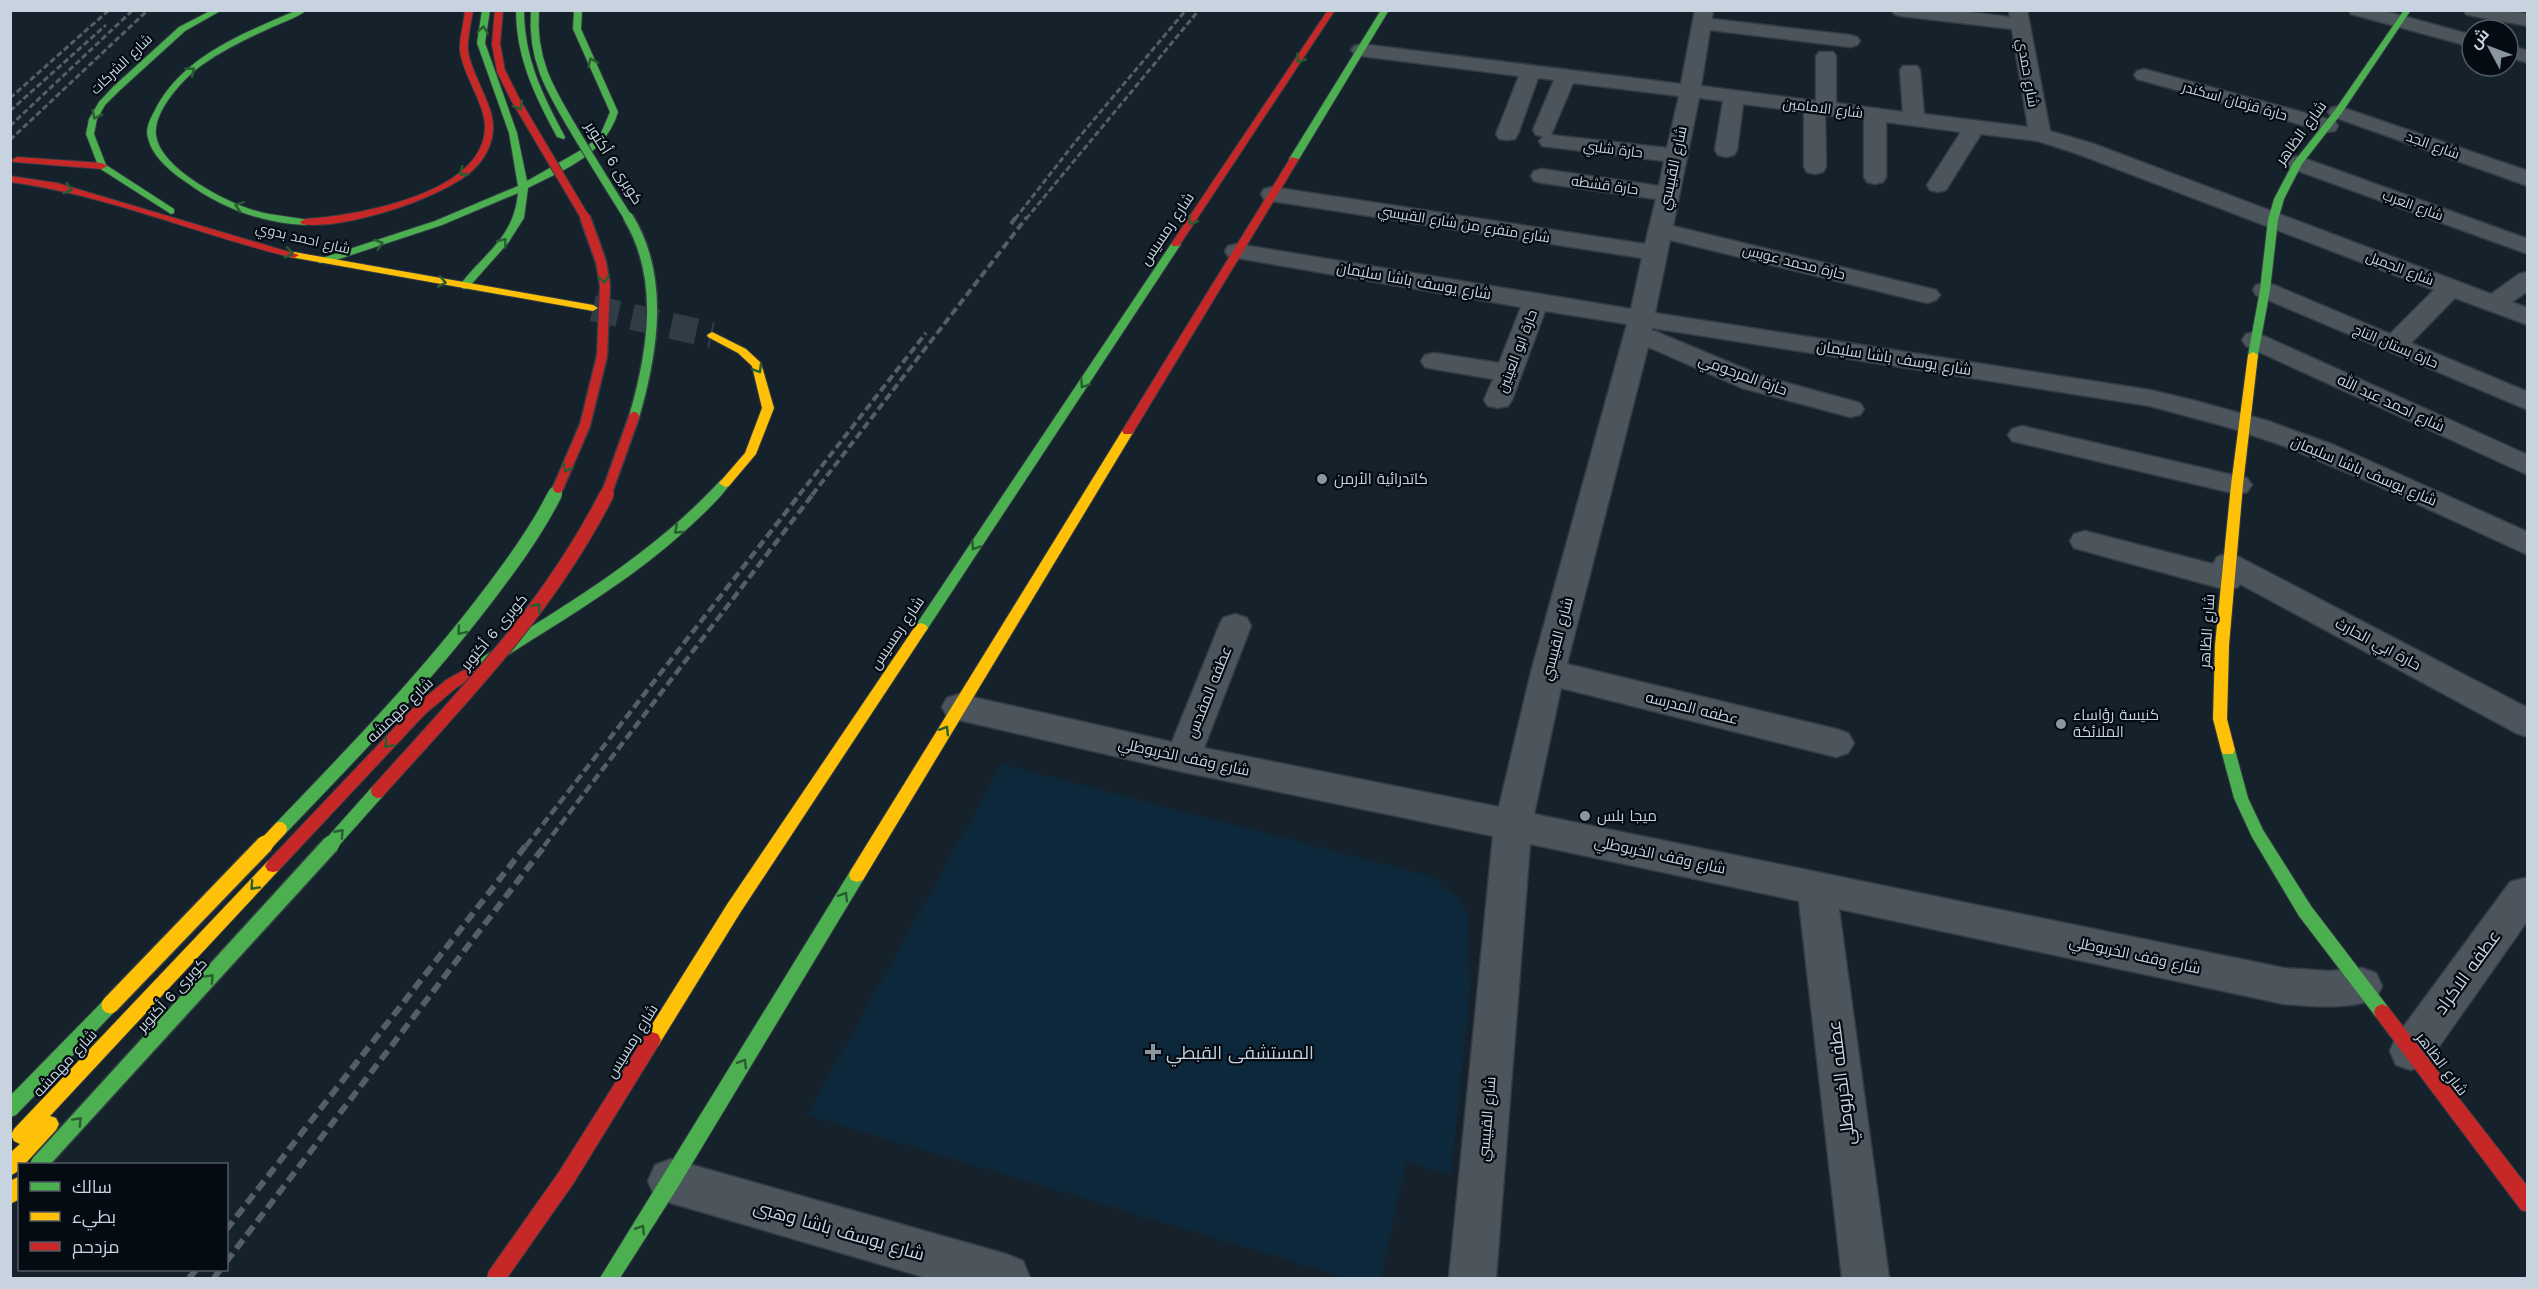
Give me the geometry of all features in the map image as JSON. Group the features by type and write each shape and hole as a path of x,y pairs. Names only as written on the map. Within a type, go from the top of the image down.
{"main road":[{"name":"شارع الشركات","path":"102,166 90,134 93,119 102,104 183,29 219,10"},
{"path":"304,10 226,48 193,68 169,91 154,113 151,135 164,159 188,181 224,200 294,222 325,222 359,217 424,195 472,166 485,151 491,137 489,124 464,51 469,10"},
{"path":"464,286 505,241 519,218 522,187 513,133 481,43 486,10"},
{"name":"كوبرى 6 أكتوبر","path":"10,1109 418,684 479,609 527,540 562,477 587,420 601,369 607,322 605,280 596,242 581,209 508,89 498,62 495,36 499,10"},
{"path":"520,10 519,33 524,56 541,100 561,137 627,236 635,257 643,334 639,367 630,404 594,489"},
{"name":"كوبرى 6 أكتوبر","path":"40,1163 247,938 489,666 537,608 574,553 608,490 646,378 651,348 651,283 647,257 636,228 615,198 546,84 537,59 532,29 535,10"},
{"path":"323,261 411,233 522,187 581,155 601,139 610,127 614,112 578,29 578,10"},
{"name":"شارع رمسيس","path":"496,1278 566,1178 740,898 1332,10"},
{"path":"609,1278 1385,10"},
{"path":"269,13 287,18"},
{"name":"شارع الظاهر","path":"2405,16 2298,163 2279,200 2273,220 2265,290 2254,340 2236,485 2228,571 2220,719 2241,798 2257,833 2305,911 2528,1203"},
{"path":"10,159 102,166 137,187 192,226"},
{"name":"شارع احمد بدوي","path":"10,179 54,185 261,247 323,261 593,308"},
{"name":"شارع مهمشه","path":"10,1145 420,710 450,685 590,597 660,546 707,505 740,468 759,440 766,414 763,376 756,363 746,353 712,335"},
{"path":"98,1072 448,697 495,640 540,578"},
{"path":"10,1167 58,1115"}],"street":[{"path":"1901,10 2019,17"},
{"path":"2358,10 2405,16 2460,37"},
{"path":"2473,10 2528,20"},
{"path":"1702,17 1850,41"},
{"name":"شارع القبيسي","path":"1472,1278 1513,825 1548,672 1639,326 1690,92 1702,17"},
{"name":"شارع حمدي","path":"2019,17 2040,135"},
{"name":"شارع الامامين","path":"1361,50 2040,135 2086,149 2273,220"},
{"path":"1815,167 1826,56"},
{"path":"1910,70 1914,120"},
{"path":"1507,134 1532,71"},
{"name":"حارة شلبي","path":"1566,75 1547,136 1676,156"},
{"name":"حارة قزمان اسكندر","path":"2144,75 2332,119"},
{"path":"1726,150 1734,97"},
{"path":"1875,115 1875,177"},
{"name":"شارع الجد","path":"2332,119 2528,179"},
{"path":"1938,185 1975,127"},
{"name":"شارع العرب","path":"2298,163 2528,247"},
{"name":"حارة قشطه","path":"1542,176 1668,194"},
{"name":"شارع متفرع من شارع القبيسي","path":"1272,194 1658,242"},
{"name":"شارع الجميل","path":"2273,220 2528,317"},
{"name":"حارة محمد عويس","path":"1658,242 1927,295"},
{"name":"شارع يوسف باشا سليمان","path":"1237,251 1536,302 1639,326 2150,398 2243,423 2349,462 2528,545"},
{"path":"2494,304 2528,279"},
{"path":"2394,345 2451,287"},
{"name":"حارة بستان التاج","path":"2265,290 2528,402"},
{"name":"حارة ابو العينين","path":"1498,400 1536,302"},
{"name":"حارة المرحومي","path":"1639,326 1752,382 1850,409"},
{"name":"شارع احمد عبد الله","path":"2254,340 2528,466"},
{"path":"1434,362 1508,373"},
{"path":"2022,435 2236,485"},
{"name":"حارة ابي الحارث","path":"2085,541 2228,571 2528,724"},
{"name":"عطفه المقدس","path":"1183,758 1235,626"},
{"name":"عطفه المدرسه","path":"1548,672 1836,743"},
{"name":"شارع وقف الخربوطلي","path":"959,706 1183,758 2284,986 2330,989 2362,986"},
{"name":"عطفه الخربوطلي","path":"1817,888 1865,1278"},
{"name":"عطفه الاكراد","path":"2411,1050 2524,894"},
{"name":"شارع يوسف باشا وهبى","path":"671,1180 1006,1278"}],"shaded area":[{"name":"المستشفى القبطي","path":"1002,764 1433,877 1458,899 1468,913 1470,989 1451,1174 1406,1162 1381,1278 1347,1278 807,1115"}],"tunnel":[{"path":"593,308 712,335"}],"railway":[{"path":"10,98 109,10"},
{"path":"10,126 133,10"},
{"path":"10,140 148,10"},
{"path":"1015,219 1076,141 1186,10"},
{"path":"1026,219 1199,10"},
{"path":"10,111 106,25"},
{"path":"1011,224 1016,217"},
{"path":"812,495 1027,217"},
{"path":"799,495 926,333"},
{"path":"526,846 800,494"},
{"path":"544,846 813,494"},
{"path":"228,1227 527,844"},
{"path":"228,1259 546,844"},
{"path":"189,1278 195,1271"},
{"path":"214,1278 219,1271"}],"traffic: fast":[{"path":"171,211 102,166 90,134 93,119 102,104 116,89 182,29 219,10"},
{"path":"304,10 241,39 198,64 180,79 166,97 151,132 155,145 168,163 216,198 245,211 275,219 305,222"},
{"path":"464,286 505,241 519,218 522,200 523,187 513,133 481,43 486,10"},
{"path":"520,10 522,44 531,76 561,137"},
{"path":"535,10 535,45 544,76 601,176 633,226 648,261 651,292 649,349 634,417"},
{"path":"323,261 410,233 495,200 564,165 597,143 607,131 614,112 577,29 578,10"},
{"path":"1294,159 1385,10"},
{"path":"2253,355 2265,290 2273,220 2279,199 2298,163 2338,112 2408,10"},
{"path":"921,628 1176,244"},
{"path":"478,667 609,584 641,561 671,537 725,483"},
{"path":"280,829 393,710 472,617 522,549 558,488"},
{"path":"2228,750 2241,798 2257,833 2305,911 2382,1012"},
{"path":"40,1163 247,938 378,791"},
{"path":"609,1278 671,1181 857,875"},
{"path":"10,1109 110,1005"}],"traffic: slow":[{"path":"294,255 593,308"},
{"path":"712,335 742,351 757,365 768,408 750,454 725,483"},
{"path":"2228,750 2220,719 2222,645 2237,485 2253,355"},
{"path":"857,875 1128,431"},
{"path":"652,1040 734,908 921,628"},
{"path":"110,1005 280,829"},
{"path":"20,1135 273,866"},
{"path":"10,1167 50,1124"},
{"path":"10,1195 18,1187"}],"traffic: jam":[{"path":"469,10 464,51 489,124"},
{"path":"499,10 496,44 501,71 515,99 586,219 601,262 605,285 602,356 585,425 558,488"},
{"path":"1176,244 1332,10"},
{"path":"305,222 328,221 387,209 419,198 447,184 471,168 485,147 489,124"},
{"path":"1128,431 1294,159"},
{"path":"17,160 102,166"},
{"path":"10,179 54,185 294,255"},
{"path":"378,791 505,649 562,573 587,533 608,491 634,417"},
{"path":"273,866 420,710 451,684 478,667"},
{"path":"2382,1012 2528,1203"},
{"path":"496,1278 566,1178 652,1040"}],"place":[{"name":"كاتدرائية الأرمن","path":"1322,479"},
{"name":"كنيسة رؤاساء الملائكة","path":"2061,724"},
{"name":"ميجا بلس","path":"1585,816"},
{"name":"المستشفى القبطي","path":"1153,1052"}]}
